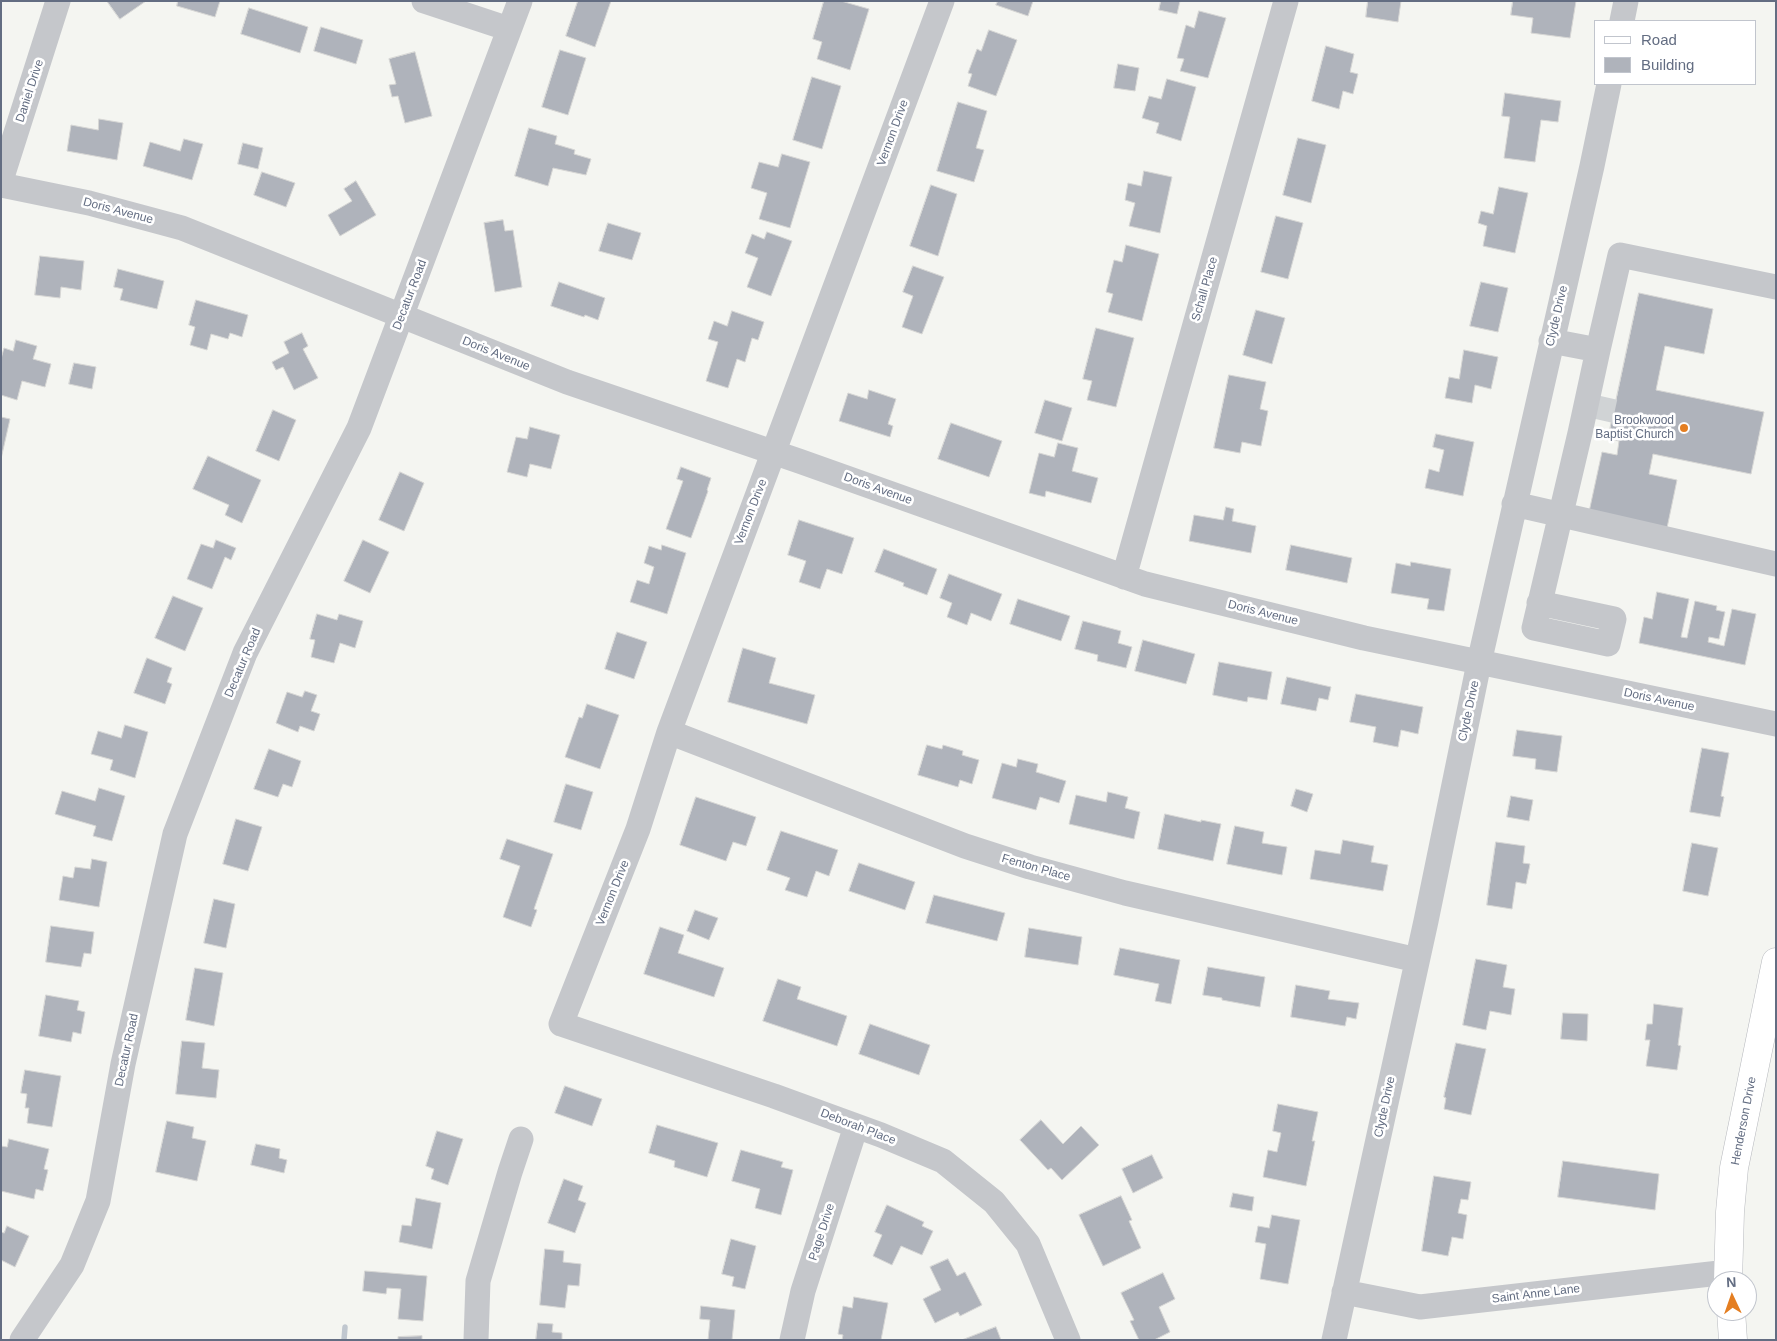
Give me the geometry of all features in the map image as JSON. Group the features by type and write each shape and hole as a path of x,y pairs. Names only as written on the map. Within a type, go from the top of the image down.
{"main road":[{"name":"Henderson Drive","path":"1728,1271 1730,1212 1734,1168 1776,962"},
{"path":"1731,1321 1733,1340"}],"street":[{"name":"Daniel Drive","path":"1,180 58,1"},
{"path":"424,1 509,30"},
{"name":"Decatur Road","path":"22,1340 72,1265 98,1200 123,1064 174,834 245,653 359,428 520,1"},
{"name":"Vernon Drive","path":"561,1024 638,829 669,732 942,1"},
{"name":"Schall Place","path":"1124,577 1286,1"},
{"path":"1622,20 1626,1"},
{"name":"Clyde Drive","path":"1334,1340 1417,960 1479,663 1609,85"},
{"name":"Doris Avenue","path":"1,184 89,203 182,228 567,382 774,452 1145,584 1354,636 1776,724"},
{"path":"1595,416 1592,376 1620,255 1776,287"},
{"path":"1551,341 1598,350"},
{"path":"1539,603 1561,515 1595,416 1607,390 1592,376"},
{"path":"1514,504 1776,564"},
{"name":"Fenton Place","path":"669,732 965,846 1030,866 1125,893 1417,960"},
{"name":"Deborah Place","path":"561,1024 774,1096 943,1161 994,1202 1028,1244 1068,1340"},
{"name":"Page Drive","path":"792,1340 803,1291 856,1126"},
{"path":"476,1340 478,1281 521,1139"},
{"name":"Saint Anne Lane","path":"1344,1292 1420,1307 1707,1278"}],"building":[{"path":"107,1 146,1 120,19"},
{"path":"178,1 220,1 215,17 177,6"},
{"path":"578,1 611,1 595,47 566,36"},
{"path":"824,1 841,1 869,9 850,70 817,59 822,42 813,39"},
{"path":"998,1 1033,1 1028,16 996,5"},
{"path":"1161,1 1180,1 1177,14 1159,10"},
{"path":"1368,1 1401,1 1398,22 1366,17"},
{"path":"1513,1 1576,1 1570,38 1531,33 1533,18 1511,15"},
{"path":"249,8 308,27 300,53 241,34"},
{"path":"1199,11 1226,18 1208,78 1180,71 1184,59 1177,58 1186,25 1194,28"},
{"path":"321,27 363,40 356,64 314,51"},
{"path":"989,30 1017,40 996,96 968,86 972,74 968,73 977,49 981,51"},
{"path":"1326,46 1354,54 1350,72 1358,74 1353,94 1343,91 1339,109 1312,101"},
{"path":"560,50 586,58 568,115 542,107"},
{"path":"415,52 432,116 405,123 398,96 392,97 389,85 396,84 389,59"},
{"path":"1118,64 1139,68 1135,91 1114,88"},
{"path":"812,77 841,86 822,149 793,140"},
{"path":"1167,79 1196,87 1181,141 1156,133 1159,123 1142,118 1149,96 1161,99"},
{"path":"1505,93 1561,101 1558,122 1541,120 1535,162 1504,158 1510,117 1502,116"},
{"path":"958,102 987,111 976,148 984,150 974,182 937,171"},
{"path":"99,119 123,123 117,160 67,151 71,125 98,130"},
{"path":"529,128 557,136 555,144 575,150 574,154 591,159 586,175 553,168 548,186 515,176"},
{"path":"1298,138 1326,145 1311,203 1283,195"},
{"path":"184,139 203,144 192,180 143,166 150,142 180,151"},
{"path":"243,143 263,148 258,169 238,164"},
{"path":"782,154 810,162 790,228 759,219 767,193 751,188 759,162 778,167"},
{"path":"1144,171 1172,177 1160,233 1129,226 1135,203 1125,200 1128,183 1141,186"},
{"path":"262,172 295,183 286,207 254,195"},
{"path":"356,181 376,215 340,236 328,215 352,201 344,189"},
{"path":"931,185 957,194 938,256 910,246"},
{"path":"1499,187 1528,193 1515,253 1483,246 1487,226 1478,223 1481,211 1493,214"},
{"path":"1276,216 1303,223 1288,279 1261,272"},
{"path":"503,220 505,231 513,230 522,287 495,292 484,223"},
{"path":"608,223 641,233 632,260 599,251"},
{"path":"767,232 792,241 771,296 747,287 758,258 745,253 752,234 764,239"},
{"path":"1126,245 1159,254 1142,321 1108,312 1113,294 1106,292 1114,260 1122,262"},
{"path":"40,256 84,261 81,290 61,287 60,298 35,295"},
{"path":"913,266 944,277 922,334 902,327 913,296 903,292"},
{"path":"118,269 164,281 157,309 120,300 123,289 114,287"},
{"path":"559,282 605,298 598,320 551,306"},
{"path":"1481,282 1508,288 1498,332 1470,326"},
{"path":"1639,293 1713,309 1704,354 1665,346 1656,390 1764,412 1751,474 1653,454 1649,474 1677,480 1667,528 1589,512 1602,452 1617,455 1619,441 1608,439"},
{"path":"196,300 248,315 242,337 230,333 228,339 211,334 207,350 190,345 195,327 189,325"},
{"path":"1256,310 1285,318 1272,364 1243,355"},
{"path":"732,311 764,322 758,340 752,338 745,362 737,359 728,388 706,381 718,342 708,339 714,321 727,326"},
{"path":"1096,328 1134,338 1116,407 1087,400 1092,381 1083,379"},
{"path":"302,333 308,346 303,349 318,378 294,390 283,367 276,370 272,362 289,353 284,342"},
{"path":"16,340 37,346 33,359 51,364 45,387 22,381 17,400 1,395 1,359 4,348 13,351"},
{"path":"1464,350 1498,357 1491,389 1475,385 1472,403 1445,398 1449,377 1459,379"},
{"path":"74,363 96,367 92,389 69,384"},
{"path":"1229,375 1266,382 1260,409 1268,411 1261,446 1242,442 1240,453 1214,448"},
{"path":"869,390 896,399 888,424 893,426 890,437 839,421 848,393 867,399"},
{"path":"1045,400 1072,408 1062,441 1035,433"},
{"path":"273,410 296,420 279,461 256,451"},
{"path":"1,417 10,419 1,459"},
{"path":"951,423 1002,441 989,477 938,459"},
{"path":"530,427 560,435 551,469 530,464 527,477 507,472 516,437 527,439"},
{"path":"1436,434 1474,442 1463,496 1425,488 1429,469 1439,472 1444,450 1433,447"},
{"path":"1058,443 1078,448 1072,471 1098,478 1091,503 1046,491 1045,497 1029,493 1039,453 1054,457"},
{"path":"208,456 261,480 242,523 225,515 229,505 193,489"},
{"path":"681,467 711,478 691,538 666,529 683,481 677,479"},
{"path":"400,472 424,483 404,531 379,520"},
{"path":"1226,507 1234,509 1232,521 1256,526 1251,553 1189,541 1194,515 1223,520"},
{"path":"799,520 854,538 842,574 827,569 820,589 799,582 806,561 788,555"},
{"path":"216,540 236,548 231,560 225,557 212,589 187,579 201,544 213,548"},
{"path":"363,540 389,552 370,593 344,581"},
{"path":"662,545 686,553 667,614 630,602 637,580 649,584 654,567 644,563 649,546 661,550"},
{"path":"1291,545 1352,558 1347,583 1286,570"},
{"path":"884,549 937,569 927,595 903,586 904,583 875,572"},
{"path":"1411,562 1451,569 1444,611 1427,609 1429,599 1391,593 1396,563 1410,566"},
{"path":"949,574 1002,594 991,621 971,613 967,625 947,617 952,603 940,598"},
{"path":"1657,592 1689,599 1681,637 1687,638 1695,601 1717,606 1716,610 1725,612 1719,639 1709,637 1708,642 1724,646 1732,609 1756,614 1745,665 1639,643 1644,617 1652,619"},
{"path":"173,596 203,608 185,651 155,638"},
{"path":"1018,599 1070,616 1061,641 1010,624"},
{"path":"317,614 337,620 339,614 363,621 355,648 340,643 334,663 311,657 315,640 310,639"},
{"path":"1083,621 1121,631 1118,643 1132,647 1126,668 1097,661 1098,655 1075,649"},
{"path":"617,632 647,642 634,679 605,669"},
{"path":"1143,640 1195,654 1186,684 1135,671"},
{"path":"743,648 776,658 769,683 815,695 807,724 728,702"},
{"path":"147,658 172,668 167,682 172,684 165,704 134,693"},
{"path":"1219,662 1272,672 1267,700 1248,697 1247,702 1213,695"},
{"path":"1287,677 1331,687 1328,700 1319,698 1316,711 1281,704"},
{"path":"305,691 317,695 311,711 320,714 314,731 300,726 298,732 276,723 287,692 302,697"},
{"path":"1356,694 1423,707 1418,734 1401,730 1398,747 1373,742 1376,727 1350,722"},
{"path":"587,704 619,715 600,769 565,757 579,717 582,718"},
{"path":"125,725 148,732 135,778 110,770 113,760 91,754 98,731 121,738"},
{"path":"1517,730 1562,736 1557,772 1535,769 1536,759 1513,756"},
{"path":"927,745 942,749 943,745 963,751 962,755 979,760 972,784 960,780 958,787 918,775"},
{"path":"1702,748 1729,753 1721,796 1724,797 1720,817 1690,812"},
{"path":"269,749 301,761 292,787 283,784 278,797 254,789"},
{"path":"1018,759 1038,764 1036,772 1066,781 1059,803 1040,797 1036,810 992,798 1002,763 1016,767"},
{"path":"566,784 593,792 581,830 554,822"},
{"path":"99,788 125,796 112,841 93,836 96,826 55,814 62,791 95,801"},
{"path":"1296,789 1313,794 1307,812 1291,806"},
{"path":"1108,792 1128,797 1125,808 1140,812 1134,839 1069,824 1076,795 1106,802"},
{"path":"1511,796 1533,800 1529,821 1507,817"},
{"path":"696,797 756,817 746,846 733,842 726,861 680,845"},
{"path":"1165,814 1201,822 1201,820 1221,824 1213,861 1158,849"},
{"path":"236,819 262,827 248,871 223,864"},
{"path":"1235,826 1264,832 1262,843 1287,847 1282,875 1227,864"},
{"path":"781,831 838,850 829,876 816,871 807,897 785,890 790,878 767,870"},
{"path":"507,839 553,854 534,909 537,910 531,927 503,917 520,866 500,859"},
{"path":"1343,840 1374,846 1371,862 1388,865 1383,891 1310,879 1315,850 1340,854"},
{"path":"1496,842 1525,846 1523,863 1530,864 1526,884 1516,882 1512,909 1487,905"},
{"path":"1692,843 1718,848 1708,896 1683,891"},
{"path":"92,859 107,862 99,907 59,900 63,876 73,878 75,867 90,869"},
{"path":"859,863 915,882 905,910 849,891"},
{"path":"934,895 1005,913 997,941 926,923"},
{"path":"214,899 235,904 226,948 204,943"},
{"path":"695,910 718,918 709,940 687,931"},
{"path":"51,926 94,932 91,954 84,953 81,967 46,962"},
{"path":"660,927 684,935 678,953 724,968 714,997 644,974"},
{"path":"1029,928 1082,937 1078,965 1025,957"},
{"path":"1120,948 1180,960 1171,1004 1155,1001 1159,984 1114,975"},
{"path":"1476,959 1507,965 1503,987 1515,989 1511,1015 1490,1011 1486,1030 1463,1025"},
{"path":"1208,967 1265,977 1260,1007 1203,995"},
{"path":"195,968 223,973 214,1026 186,1020"},
{"path":"778,979 801,987 797,999 847,1016 837,1046 763,1021"},
{"path":"1296,985 1330,991 1328,999 1359,1003 1356,1019 1347,1017 1345,1026 1291,1017"},
{"path":"46,995 79,1001 77,1010 85,1012 81,1034 73,1032 71,1042 39,1036"},
{"path":"1654,1004 1683,1008 1678,1045 1681,1046 1677,1070 1646,1066 1650,1040 1645,1040 1647,1024 1652,1024"},
{"path":"1563,1013 1588,1014 1587,1041 1561,1039"},
{"path":"870,1024 930,1045 919,1075 859,1054"},
{"path":"182,1041 205,1043 202,1068 219,1070 216,1098 176,1094"},
{"path":"1456,1043 1486,1049 1471,1115 1444,1109 1446,1098 1444,1097"},
{"path":"25,1070 61,1076 52,1127 27,1123 29,1108 25,1108 27,1094 21,1093"},
{"path":"565,1086 602,1099 592,1126 555,1113"},
{"path":"1278,1104 1318,1112 1312,1141 1315,1141 1306,1186 1263,1177 1268,1150 1277,1152 1281,1133 1273,1131"},
{"path":"1041,1120 1063,1144 1081,1126 1099,1145 1062,1180 1051,1168 1048,1170 1020,1140"},
{"path":"167,1121 194,1127 192,1138 206,1141 197,1181 156,1172"},
{"path":"657,1125 718,1143 707,1177 674,1167 675,1161 649,1153"},
{"path":"437,1131 463,1139 448,1185 431,1179 434,1169 426,1166"},
{"path":"9,1139 49,1149 44,1169 48,1170 43,1191 36,1189 34,1199 1,1191 1,1146 7,1147"},
{"path":"256,1144 280,1149 279,1158 287,1160 284,1173 251,1165"},
{"path":"741,1150 783,1162 781,1167 793,1170 781,1215 755,1208 760,1189 732,1181"},
{"path":"1152,1155 1163,1178 1133,1193 1122,1169"},
{"path":"1563,1161 1659,1174 1655,1210 1558,1197"},
{"path":"1434,1176 1471,1182 1468,1200 1461,1199 1458,1213 1467,1215 1463,1239 1452,1237 1448,1256 1422,1251"},
{"path":"564,1179 583,1186 578,1200 586,1203 575,1233 548,1223"},
{"path":"1233,1193 1254,1197 1252,1211 1230,1207"},
{"path":"1121,1196 1132,1220 1129,1221 1141,1248 1103,1266 1079,1215"},
{"path":"416,1198 441,1203 432,1249 399,1242 402,1225 411,1226"},
{"path":"887,1205 924,1222 922,1226 933,1231 922,1255 901,1246 892,1265 873,1256 882,1235 875,1232"},
{"path":"1272,1215 1300,1220 1288,1284 1260,1279 1266,1244 1255,1242 1258,1226 1269,1228"},
{"path":"7,1226 29,1236 15,1267 1,1260 1,1232 4,1233"},
{"path":"731,1239 756,1246 745,1289 732,1286 734,1277 722,1274"},
{"path":"545,1249 564,1251 563,1262 581,1264 579,1286 568,1285 565,1308 540,1305"},
{"path":"948,1259 957,1276 965,1272 982,1305 960,1316 958,1312 935,1323 923,1299 941,1290 930,1267"},
{"path":"365,1271 427,1276 423,1321 398,1319 401,1289 387,1288 386,1294 363,1291"},
{"path":"1163,1273 1175,1299 1159,1307 1170,1332 1154,1340 1139,1340 1130,1321 1134,1320 1121,1293"},
{"path":"854,1297 888,1303 881,1340 842,1340 843,1335 838,1334 843,1306 852,1308"},
{"path":"701,1306 735,1310 732,1340 708,1340 710,1320 700,1319"},
{"path":"538,1323 553,1324 552,1332 562,1333 562,1340 536,1340"},
{"path":"996,1327 1001,1340 962,1340"},
{"path":"422,1336 422,1340 398,1340 398,1337"}],"waterway":[{"path":"344,1340 345,1327"}],"tunnel":[{"path":"1600,420 1605,397"}],"place":[{"name":"Brookwood Baptist Church","path":"1684,428"}]}
